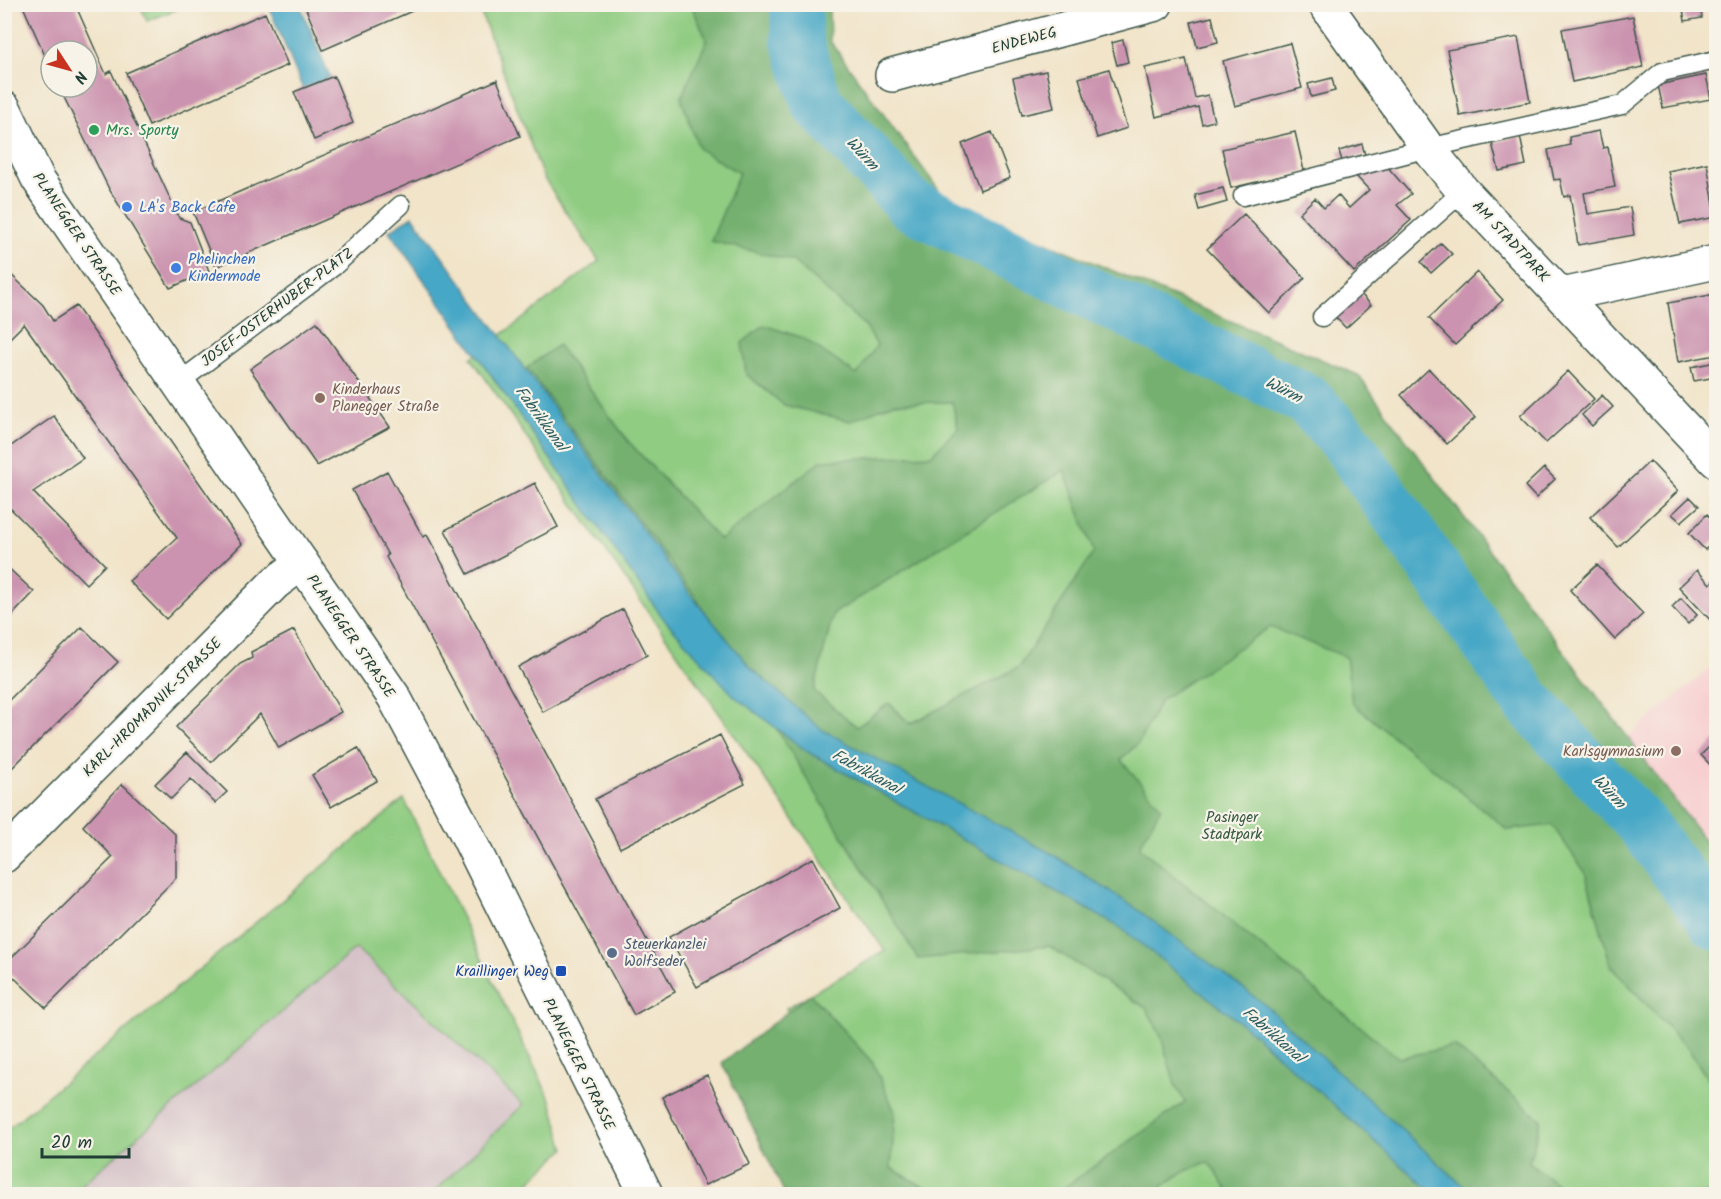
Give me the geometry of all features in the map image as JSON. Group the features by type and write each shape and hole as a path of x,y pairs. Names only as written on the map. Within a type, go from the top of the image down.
{"street":[{"name":"ENDEWEG","path":"891,75 1156,4"},
{"name":"AM STADTPARK","path":"1325,4 1428,148 1462,190 1716,461"},
{"name":"PLANEGGER STRASSE","path":"4,108 38,179 394,697 461,823 627,1161 646,1194"},
{"path":"1562,295 1716,262"},
{"name":"KARL-HROMADNIK-STRASSE","path":"4,855 275,583 302,563"}],"lane":[{"path":"1243,196 1428,148 1622,105 1662,72 1716,60"},
{"path":"1322,317 1462,190"},
{"name":"JOSEF-OSTERHUBER-PLATZ","path":"178,383 334,266 402,205"}],"shaded area":[{"name":"Karlsgymnasium","path":"1716,663 1716,856 1626,738"},
{"path":"356,948 523,1105 432,1194 71,1194"}],"green space":[{"path":"140,5 188,5 147,21"},
{"name":"Pasinger Stadtpark","path":"478,5 826,5 828,57 946,200 1358,375 1716,856 1716,1194 883,1194 786,1008 885,951 471,358 599,261 543,177"},
{"path":"691,5 829,5 830,41 946,200 1358,375 1716,856 1716,1092 1689,1050 1611,966 1585,872 1552,825 1508,830 1352,703 1346,657 1270,627 1161,700 1139,742 1121,760 1161,807 1139,847 1399,1058 1454,1046 1541,1120 1529,1162 1569,1194 1230,1194 1209,1162 1179,1175 1154,1194 1055,1194 1185,1102 1175,1085 1161,1036 1146,1008 1049,946 918,959 696,598 527,368 558,345 628,441 720,540 822,460 931,455 958,428 952,402 894,403 850,421 784,405 746,374 742,343 764,325 803,338 857,375 877,345 865,326 793,261 711,241 739,173 699,149 681,98 707,40","holes":["1064,470 1094,552 1019,667 910,724 889,703 857,727 814,691 833,614"]},
{"path":"404,799 551,1101 565,1149 516,1194 432,1194 523,1105 356,948 71,1194 5,1194 5,1131"},
{"path":"810,994 873,1063 895,1112 891,1168 936,1194 785,1194 722,1063"}],"water":[{"path":"268,5 300,5 330,77 303,89"},
{"name":"Fabrikkanal","path":"413,216 690,594 752,669 821,729 1054,855 1134,907 1263,1003 1472,1194 1434,1194 1248,1029 1121,928 808,752 734,696 663,618 389,231"}],"building":[{"path":"22,4 75,4 90,39 39,39 39,42"},
{"path":"304,4 428,4 323,50"},
{"path":"1682,4 1700,4 1702,18 1685,21"},
{"path":"1716,8 1716,37 1709,10"},
{"path":"265,13 288,65 149,126 126,73"},
{"path":"1633,16 1643,67 1572,82 1562,29"},
{"path":"1212,17 1218,42 1197,47 1191,22"},
{"path":"1518,37 1530,102 1460,116 1447,50"},
{"path":"1123,40 1128,62 1117,65 1111,43"},
{"path":"1290,43 1302,88 1235,106 1223,61"},
{"path":"99,58 106,74 111,71 179,218 190,222 209,271 170,288 109,189 65,99 99,99"},
{"path":"1186,59 1195,98 1208,95 1214,121 1202,124 1198,107 1156,117 1145,68"},
{"path":"1109,69 1127,128 1097,138 1079,78"},
{"path":"1046,71 1054,108 1022,115 1013,78"},
{"path":"1706,75 1711,99 1663,108 1658,85"},
{"path":"334,76 353,123 314,140 294,92"},
{"path":"1332,78 1335,91 1311,97 1308,84"},
{"path":"497,80 520,136 216,267 193,212"},
{"path":"1599,131 1603,148 1608,147 1615,187 1584,193 1588,214 1630,207 1634,235 1578,245 1570,195 1564,197 1560,179 1554,180 1548,150 1570,145 1569,137"},
{"path":"992,132 1010,178 980,190 962,144"},
{"path":"1295,132 1304,171 1231,188 1222,149"},
{"path":"1520,136 1526,165 1499,171 1492,143"},
{"path":"1362,144 1365,155 1342,161 1339,151"},
{"path":"1707,163 1716,217 1680,224 1668,171"},
{"path":"1385,164 1411,194 1397,205 1411,220 1354,272 1299,213 1315,198 1324,208 1338,195 1349,208 1369,190 1356,176"},
{"path":"1223,188 1227,202 1199,210 1195,195"},
{"path":"1244,214 1305,278 1269,313 1207,249"},
{"path":"1441,243 1452,254 1431,273 1421,262"},
{"path":"4,268 43,305 53,321 76,306 242,544 166,619 129,581 177,538 24,324 4,344"},
{"path":"1477,272 1503,300 1455,345 1429,318"},
{"path":"1360,293 1371,305 1346,328 1335,317"},
{"path":"1716,294 1716,355 1678,362 1668,303"},
{"name":"Kinderhaus Planegger Straße","path":"317,322 390,427 317,466 250,369"},
{"path":"1716,362 1716,377 1694,381 1691,367"},
{"path":"1429,369 1475,418 1447,444 1401,395"},
{"path":"1568,371 1594,399 1546,443 1520,416"},
{"path":"1602,395 1613,407 1592,426 1582,415"},
{"path":"54,416 83,458 33,492 105,565 86,584 4,502 4,451"},
{"path":"1650,461 1678,491 1618,547 1590,517"},
{"path":"1544,468 1555,479 1536,498 1525,486"},
{"path":"387,471 423,537 427,535 675,992 634,1015 352,490"},
{"path":"535,483 558,527 468,574 445,530"},
{"path":"1690,497 1699,506 1681,522 1672,514"},
{"path":"1707,514 1716,524 1716,539 1705,550 1689,533"},
{"path":"4,564 34,592 4,624"},
{"path":"1597,565 1643,614 1615,640 1570,590"},
{"path":"1697,570 1710,584 1716,578 1716,626 1679,587"},
{"path":"1681,598 1697,615 1688,624 1672,607"},
{"path":"623,609 647,655 543,712 518,667"},
{"path":"82,627 118,662 4,776 4,705"},
{"path":"294,630 341,712 279,748 260,714 211,762 176,727 240,664 252,658 251,652"},
{"path":"720,735 745,784 620,848 595,799"},
{"path":"1716,740 1716,771 1701,755"},
{"path":"358,748 377,781 331,807 312,775"},
{"path":"187,752 227,792 215,803 191,779 171,799 155,784"},
{"path":"122,784 176,835 176,878 46,1008 4,968 4,965 113,857 83,826"},
{"path":"813,858 840,908 697,987 669,937"},
{"path":"707,1075 750,1164 705,1185 662,1097"}],"waterway":[{"name":"Würm","path":"796,4 797,40 817,103 911,205 1307,400 1344,439 1527,701 1642,825 1716,924"}],"place":[{"name":"Mrs. Sporty","path":"94,130"},
{"name":"LA's Back Cafe","path":"127,207"},
{"name":"Phelinchen Kindermode","path":"176,268"},
{"name":"Kinderhaus Planegger Straße","path":"320,398"},
{"name":"Karlsgymnasium","path":"1676,751"},
{"name":"Steuerkanzlei Wolfseder","path":"612,953"},
{"name":"Kraillinger Weg","path":"561,971"}]}
